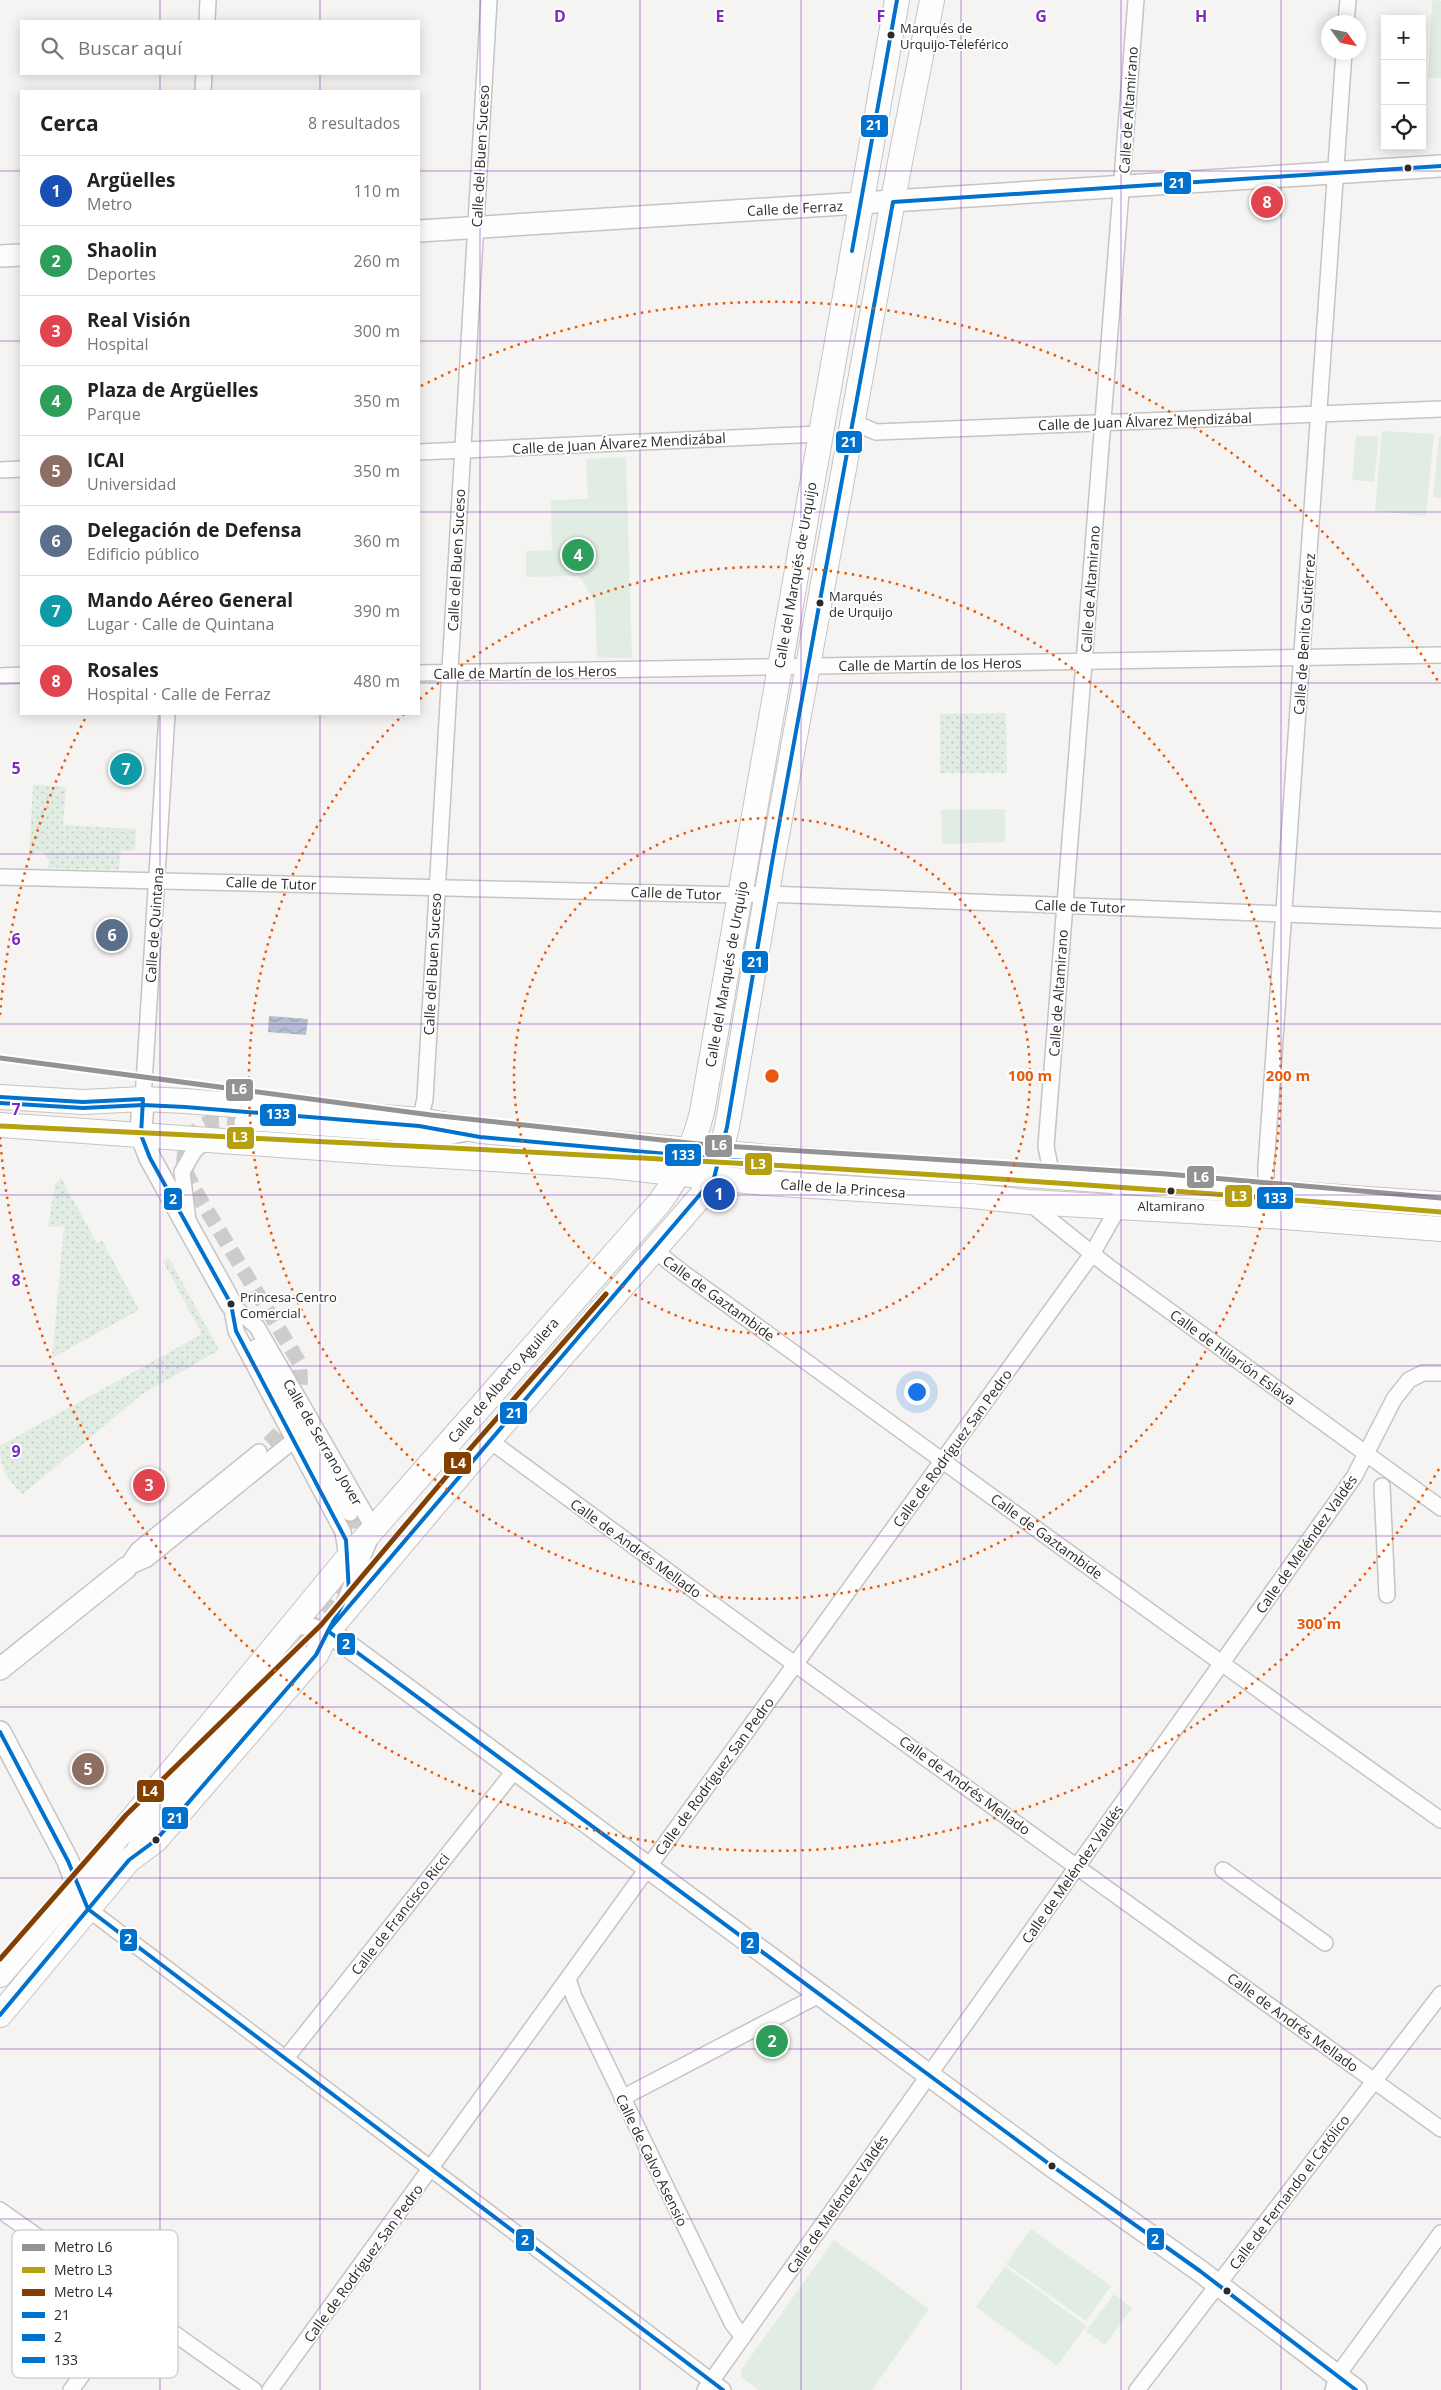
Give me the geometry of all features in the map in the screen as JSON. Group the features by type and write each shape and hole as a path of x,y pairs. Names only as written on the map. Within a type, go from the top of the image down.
{"main road":[{"name":"Calle del Marqués de Urquijo","path":"691,1149 702,1112 897,0"},
{"name":"Calle del Marqués de Urquijo","path":"721,1152 853,419 932,0"},
{"name":"Calle de la Princesa","path":"0,1097 84,1102 142,1100 420,1120 481,1130 768,1157 1441,1204"},
{"name":"Calle de la Princesa","path":"0,1125 205,1141 542,1161 679,1173 764,1183 1441,1229"},
{"name":"Calle de Alberto Aguilera","path":"0,1975 77,1886 347,1559 654,1209 679,1173 691,1149"},
{"path":"0,2015 130,1860 156,1840 316,1654 328,1631 489,1440 706,1190 714,1178 721,1152"}],"street":[{"path":"207,20 208,0"},
{"name":"Calle del Buen Suceso","path":"420,1120 425,1099 488,0"},
{"name":"Calle de Altamirano","path":"1052,1177 1046,1146 1136,0"},
{"path":"1347,15 1348,0"},
{"name":"Calle de Benito Gutiérrez","path":"1268,1216 1265,1192 1343,60"},
{"path":"203,90 204,75"},
{"name":"Calle de Ferraz","path":"420,231 1441,166"},
{"path":"0,256 20,255"},
{"name":"Calle de Juan Álvarez Mendizábal","path":"853,419 862,426 876,432 1441,409"},
{"name":"Calle de Juan Álvarez Mendizábal","path":"420,452 820,434"},
{"path":"0,470 20,469"},
{"name":"Calle de Martín de los Heros","path":"420,673 1441,656"},
{"path":"0,676 20,675"},
{"name":"Calle de Quintana","path":"142,1135 142,1100 168,715"},
{"name":"Calle de Tutor","path":"0,877 739,896 767,894 1441,920"},
{"name":"Calle de la Princesa","path":"242,1122 447,1137 481,1130"},
{"name":"Calle de Serrano Jover","path":"142,1135 150,1158 350,1513"},
{"name":"Calle de Serrano Jover","path":"188,1225 182,1172 194,1151 205,1141"},
{"path":"1115,1182 1118,1208"},
{"name":"Calle de Hilarión Eslava","path":"1028,1202 1092,1254 1441,1508"},
{"name":"Calle de Rodríguez San Pedro","path":"270,2390 1092,1254 1118,1208"},
{"name":"Calle de Gaztambide","path":"654,1250 1220,1664 1441,1820"},
{"name":"Calle de Serrano Jover","path":"231,1304 257,1327 374,1529"},
{"name":"Calle de Serrano Jover","path":"231,1304 236,1332 343,1532 349,1592"},
{"name":"Calle de Meléndez Valdés","path":"713,2387 743,2337 1354,1477 1394,1400 1409,1380 1422,1373 1441,1372"},
{"path":"0,1669 126,1568 147,1559 294,1440"},
{"name":"Calle de Andrés Mellado","path":"489,1440 1441,2129"},
{"path":"126,1568 138,1550 259,1452"},
{"path":"1382,1486 1388,1595"},
{"path":"328,1631 349,1592 374,1529"},
{"path":"290,1628 311,1626 328,1631 819,1995 1218,2285 1335,2383 1356,2390"},
{"path":"130,1860 137,1843 181,1787 299,1651"},
{"path":"0,1732 68,1862 88,1909 286,2058 713,2387"},
{"name":"Calle de Francisco Ricci","path":"286,2058 514,1770"},
{"path":"1223,1870 1325,1943"},
{"name":"Calle de Calvo Asensio","path":"568,1979 574,1997 622,2098 732,2323 743,2337"},
{"name":"Calle de Fernando el Católico","path":"1137,2390 1441,1994"},
{"path":"622,2098 819,1995"},
{"path":"0,2210 29,2230"},
{"path":"1335,2383 1441,2233"},
{"path":"178,2336 254,2390"},
{"path":"71,2390 80,2378"}],"shaded area":[{"path":"1432,0 1441,1 1441,78 1428,78"},
{"path":"1382,431 1434,434 1426,516 1375,511"},
{"path":"1356,435 1379,437 1374,482 1352,480"},
{"path":"1439,436 1441,436 1441,498 1433,497"},
{"path":"626,457 632,658 597,658 595,602 579,576 526,577 526,551 552,550 551,500 588,499 586,459"},
{"path":"1006,713 1007,773 940,773 940,714"},
{"path":"33,785 66,787 63,825 136,829 135,851 121,851 119,870 48,868 49,859 43,852 34,852 29,858"},
{"path":"1005,809 1005,842 942,844 941,810"},
{"path":"61,1178 97,1243 102,1240 139,1310 52,1358 64,1226 48,1227 55,1184"},
{"path":"169,1258 219,1350 141,1395 23,1494 5,1473 1,1461 0,1446 202,1334 163,1261"},
{"path":"1031,2229 1111,2286 1086,2321 1006,2264"},
{"path":"834,2240 929,2309 872,2390 759,2390 741,2377 741,2370"},
{"path":"1005,2266 1086,2326 1057,2366 976,2307"},
{"path":"1114,2294 1132,2308 1105,2345 1086,2331"}],"water":[{"path":"269,1016 308,1019 306,1035 268,1032"}],"tunnel":[{"path":"242,1122 215,1121 196,1130 185,1150 184,1164 194,1189 299,1362 300,1391 293,1413 279,1433 259,1452"},
{"path":"299,1651 336,1597 350,1568 355,1536 350,1513"}],"metro line":[{"name":"L6","path":"0,1058 431,1115 708,1145 1167,1174 1441,1198"},
{"name":"L3","path":"0,1126 721,1162 1081,1184 1441,1212"},
{"name":"L4","path":"0,1959 126,1815 321,1625 462,1458 606,1294"}],"transit line":[{"name":"21","path":"852,251 897,0"},
{"name":"21","path":"0,2015 129,1860 156,1840 316,1655 328,1631 714,1178 727,1127 773,857 893,202 1441,166"},
{"name":"2","path":"0,1097 83,1102 143,1099 141,1135 150,1158 231,1304 236,1331 346,1540 349,1592 328,1631 1052,2166 1200,2271 1356,2390"},
{"name":"133","path":"0,1103 83,1108 143,1105 185,1107 419,1126 480,1137 767,1163 1441,1210"},
{"name":"2","path":"0,1732 68,1861 88,1909 723,2390"}],"place":[{"name":"Marqués de Urquijo-Teleférico","path":"891,35"},
{"name":"Rosales","path":"1267,202"},
{"name":"Plaza de Argüelles","path":"578,555"},
{"name":"Marqués de Urquijo","path":"820,603"},
{"name":"Mando Aéreo General","path":"126,769"},
{"name":"Delegación de Defensa","path":"112,935"},
{"name":"Altamirano","path":"1171,1191"},
{"name":"Argüelles","path":"719,1194"},
{"name":"Princesa-Centro Comercial","path":"231,1304"},
{"name":"Real Visión","path":"149,1485"},
{"name":"ICAI","path":"88,1769"},
{"name":"Shaolin","path":"772,2041"}]}
